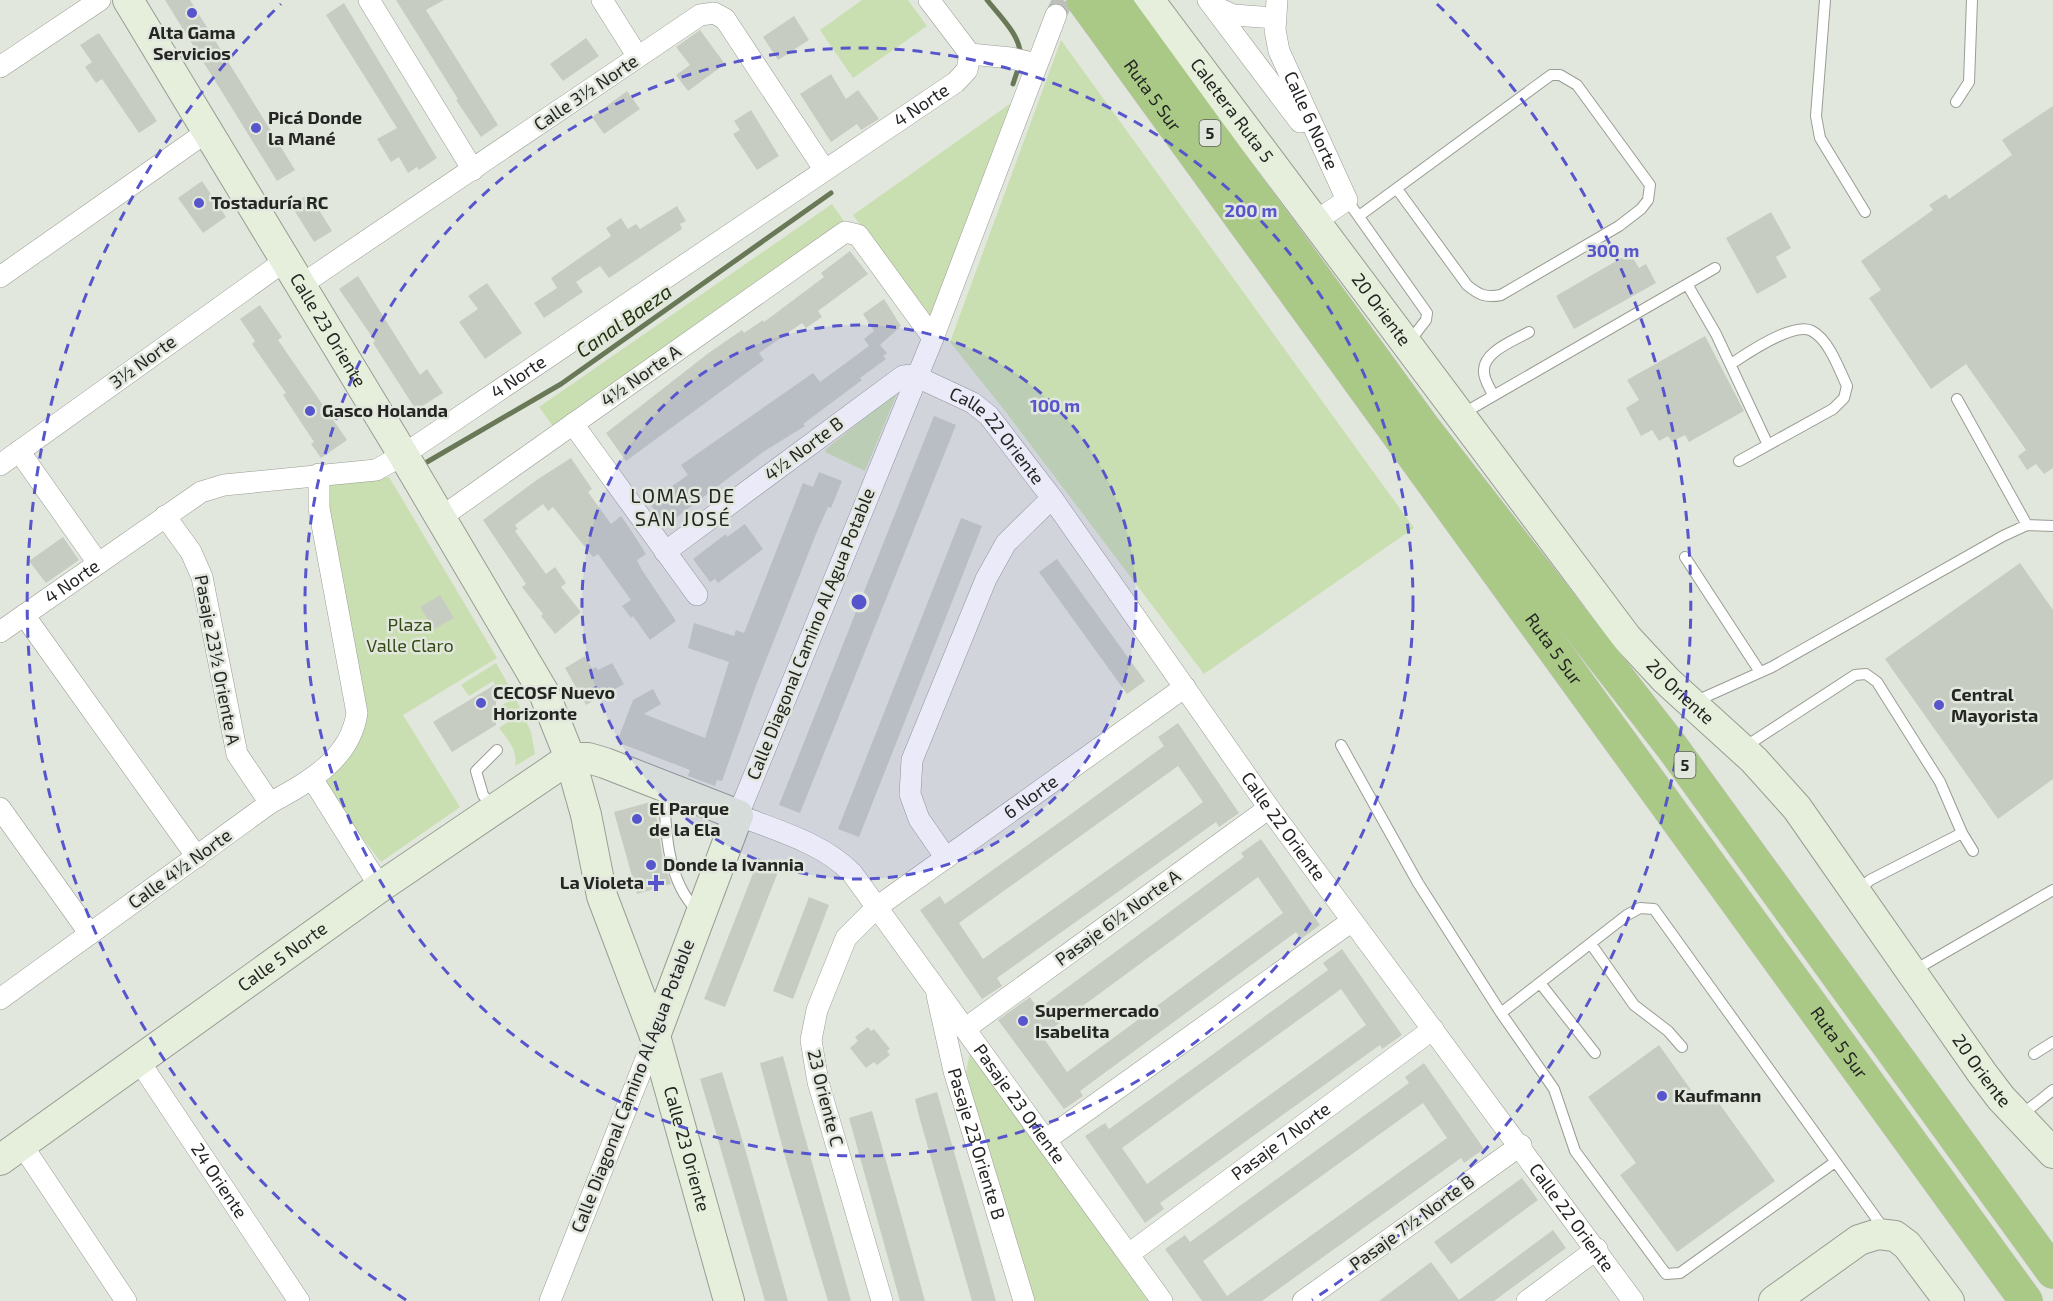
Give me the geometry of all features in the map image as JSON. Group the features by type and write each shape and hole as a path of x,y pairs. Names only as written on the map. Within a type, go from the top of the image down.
{"highway":[{"name":"Ruta 5 Sur","path":"1085,6 1424,428 1672,747 2053,1272"},
{"name":"Ruta 5 Sur","path":"1085,6 2026,1301"}],"street":[{"path":"0,67 100,0"},
{"name":"Calle 23 Oriente","path":"128,0 544,693 570,758 586,815 602,896 655,1036 729,1301"},
{"path":"369,0 473,170"},
{"path":"602,0 638,57"},
{"path":"929,0 970,54 1025,61"},
{"name":"Caletera Ruta 5","path":"1149,0 1313,223"},
{"path":"1211,3 1233,15 1276,9"},
{"path":"1211,3 1327,157"},
{"name":"Calle Diagonal Camino Al Agua Potable","path":"550,1301 655,1036 677,971 738,815 933,338 1025,61 1085,6"},
{"name":"Calle 6 Norte","path":"1276,9 1279,51 1353,208"},
{"name":"Calle 3½ Norte","path":"301,285 700,15 714,13 734,30 824,169"},
{"name":"4 Norte","path":"0,632 190,498 212,488 319,474 376,470 405,458 824,169 956,82 967,70 970,54"},
{"path":"0,277 208,131"},
{"path":"1313,223 1353,208"},
{"name":"20 Oriente","path":"1313,223 1627,638 1691,704 1742,749 1797,808 1982,1073 2018,1118 2053,1153"},
{"name":"4½ Norte A","path":"440,518 841,234 850,231 858,235 933,338"},
{"name":"3½ Norte","path":"0,465 286,260"},
{"name":"4½ Norte B","path":"665,552 899,378 908,375 917,377"},
{"name":"Calle 22 Oriente","path":"917,377 982,409 1052,498 1269,808 1521,1145 1633,1301"},
{"path":"573,424 697,595"},
{"path":"19,451 98,563"},
{"name":"Calle 4½ Norte","path":"0,998 270,803 313,780 354,733 357,713 319,508 319,474"},
{"path":"946,858 919,819 910,794 912,760 986,579 1006,543 1052,498"},
{"name":"Pasaje 23½ Oriente A","path":"165,516 191,552 202,577 237,754 270,803"},
{"path":"24,615 197,857"},
{"name":"6 Norte","path":"877,908 1185,687"},
{"path":"570,758 597,760 812,844 831,855 852,873 877,908"},
{"name":"Calle 5 Norte","path":"11,1153 380,887 570,758"},
{"path":"313,780 380,887"},
{"path":"0,808 90,934"},
{"name":"Pasaje 6½ Norte A","path":"966,1028 1269,808"},
{"name":"Pasaje 23 Oriente","path":"877,908 1047,1139 1162,1301"},
{"name":"23 Oriente C","path":"877,908 846,938 817,1010 811,1040 818,1082 882,1301"},
{"path":"1047,1139 1352,921"},
{"path":"633,977 656,982 664,980 677,971"},
{"name":"Pasaje 23 Oriente B","path":"935,986 954,1071 1024,1301"},
{"name":"Pasaje 7 Norte","path":"1129,1254 1434,1029"},
{"name":"24 Oriente","path":"140,1061 299,1301"},
{"name":"Pasaje 7½ Norte B","path":"1303,1301 1521,1145"},
{"path":"11,1153 126,1301"},
{"path":"1774,1301 1859,1240 1868,1236 1887,1234 1907,1245 1949,1301"},
{"path":"1527,1301 1597,1249"}],"lane":[{"path":"1825,0 1816,116 1820,138 1865,212"},
{"path":"1956,102 1969,82 1972,0"},
{"path":"1397,189 1467,285 1478,295 1490,297 1502,295 1619,226 1641,209 1647,200 1650,185 1577,85 1560,75 1551,75 1539,81 1397,189 1353,208 1427,313 1426,320 1406,345"},
{"path":"1459,416 1715,268"},
{"path":"1688,284 1731,364 1768,445"},
{"path":"1731,364 1769,340 1803,328 1812,331 1822,340 1847,386 1844,398 1833,409 1739,461"},
{"path":"1493,395 1484,374 1484,366 1496,351 1529,332"},
{"path":"1956,399 2027,525"},
{"path":"1691,704 1760,672 1927,576 2027,525 2053,526"},
{"path":"1685,557 1760,672"},
{"path":"1742,749 1855,675 1866,674 1877,682 1940,782 1962,833 1973,851"},
{"path":"1341,745 1418,883 1501,1012 1554,1089 1575,1150 1666,1274 1680,1273 1835,1162"},
{"path":"494,808 483,795 476,771 497,750"},
{"path":"663,786 669,840 678,884 687,901 700,913"},
{"path":"1856,892 1870,880 1962,833"},
{"path":"1912,972 2053,890"},
{"path":"1501,1012 1628,915 1640,908 1654,909 1887,1234"},
{"path":"1591,944 1634,1005 1668,1031 1682,1047"},
{"path":"1540,983 1595,1053"},
{"path":"2034,1054 2053,1042"},
{"path":"2018,1118 2053,1090"}],"green space":[{"path":"862,0 908,0 927,26 853,78 820,30"},
{"path":"1061,40 1414,528 1204,674 950,342"},
{"path":"1014,101 929,319 853,215"},
{"path":"832,204 846,224 555,429 539,407"},
{"path":"898,391 865,471 825,452 826,449"},
{"name":"Plaza Valle Claro","path":"389,477 497,658 403,715 460,807 381,862 315,777 356,733 323,485"},
{"path":"496,663 512,691 502,696 493,681 469,696 461,685"},
{"path":"515,697 531,732 535,754 515,766 514,750 499,728 508,722 501,706"},
{"path":"972,1043 1148,1301 1030,1301 966,1072"}],"building":[{"path":"165,0 190,0 295,170 277,181"},
{"path":"396,0 444,0 426,10 498,125 481,137"},
{"path":"344,3 437,158 419,170 417,167 408,173 399,157 391,162 377,139 397,128 326,15"},
{"path":"794,16 809,40 778,60 763,37"},
{"path":"700,30 725,64 688,91 676,75 690,65 676,47"},
{"path":"99,33 157,121 139,133 102,79 96,83 85,67 92,62 80,45"},
{"path":"586,38 599,56 563,81 550,64"},
{"path":"831,74 846,99 858,90 879,119 861,130 857,124 831,142 800,94"},
{"path":"627,91 640,109 604,134 592,117"},
{"path":"2053,106 2053,468 2044,474 2036,464 2027,470 2018,456 2026,450 1966,364 1931,389 1869,298 1881,290 1861,261 1933,210 1929,205 1946,194 1949,199 2012,155 2002,140"},
{"path":"751,110 779,156 757,170 733,134 740,130 734,121"},
{"path":"202,181 226,217 203,233 178,198"},
{"path":"309,194 332,231 314,242 291,205"},
{"path":"677,206 686,221 680,224 682,229 609,278 600,266 576,282 583,292 544,318 534,303 557,288 551,278 611,236 606,228 621,218 628,229 636,224 640,229"},
{"path":"1771,212 1791,248 1776,257 1787,277 1757,294 1726,238"},
{"path":"850,251 868,274 818,311 822,317 806,328 802,323 759,353 764,360 626,461 606,433 710,352 742,330 744,333 763,320 764,322 824,277 821,273"},
{"path":"1630,253 1639,268 1646,264 1656,283 1574,329 1556,296"},
{"path":"358,276 420,375 427,369 443,393 416,410 373,343 375,341 339,289"},
{"path":"487,283 522,333 485,359 459,322 478,309 468,296"},
{"path":"884,299 901,326 880,345 887,353 883,356 886,359 803,424 805,426 763,452 665,526 649,502 688,475 681,465 813,373 820,382 869,346 864,339 874,331 863,314"},
{"path":"260,305 282,337 278,340 347,440 321,458 311,444 314,442 283,395 286,393 252,344 255,341 240,319"},
{"path":"1705,336 1744,411 1689,442 1685,435 1672,442 1668,436 1659,441 1652,430 1641,436 1626,408 1639,400 1627,380"},
{"path":"934,416 956,425 800,813 779,805"},
{"path":"571,458 592,489 588,492 611,524 621,516 630,529 646,554 637,560 642,570 676,621 650,640 633,616 631,618 622,606 631,600 598,554 593,557 553,507 548,511 543,504 515,525 518,529 515,531 546,574 555,567 566,583 561,587 581,612 555,634 522,587 526,584 483,520 538,479"},
{"path":"819,472 842,481 831,508 828,507 816,534 755,688 722,781 717,780 715,786 688,776 690,770 617,742 633,700 653,689 661,704 644,714 705,738 729,662 688,648 694,623 734,636 736,630 744,633 803,483 813,487"},
{"path":"961,518 982,526 859,837 838,829"},
{"path":"745,524 763,549 718,583 715,579 710,582 693,559 726,534 727,537"},
{"path":"63,537 79,560 46,583 29,561"},
{"path":"1057,559 1145,681 1127,694 1039,572"},
{"path":"2020,563 2053,610 2053,779 1998,819 1885,659"},
{"path":"440,595 454,618 434,629 420,607"},
{"path":"585,656 592,669 596,667 598,670 612,663 624,684 586,705 565,668"},
{"name":"CECOSF Nuevo Horizonte","path":"496,684 496,725 452,752 433,722"},
{"path":"1178,723 1239,813 1219,827 1216,822 997,978 1002,986 982,999 920,910 940,896 945,904 1060,822 1164,746 1158,737","holes":["1178,766 1203,802 983,959 959,923"]},
{"path":"654,801 662,855 671,884 637,894 614,812"},
{"path":"1261,839 1320,925 1301,939 1296,932 1080,1091 1083,1096 1064,1109 998,1020 1030,997 1038,1009 1244,857 1241,853","holes":["1258,877 1283,913 1067,1072 1042,1036"]},
{"path":"759,858 780,867 725,1007 704,999"},
{"path":"809,897 829,905 793,999 773,991"},
{"path":"1342,949 1402,1035 1382,1049 1380,1045 1160,1203 1164,1209 1145,1223 1085,1136 1105,1123 1109,1129 1212,1055 1328,970 1323,963","holes":["1341,989 1366,1025 1147,1184 1122,1148"]},
{"path":"868,1027 871,1031 874,1029 890,1049 887,1051 890,1055 877,1065 874,1062 866,1068 850,1048 858,1041 855,1037"},
{"path":"1659,1045 1701,1104 1713,1095 1775,1181 1677,1252 1620,1175 1636,1163 1588,1097"},
{"path":"783,1056 851,1301 828,1301 786,1160 760,1063"},
{"path":"1424,1063 1484,1149 1464,1163 1461,1158 1262,1301 1202,1301 1165,1249 1185,1235 1190,1242 1409,1083 1405,1077","holes":["1423,1103 1447,1138 1227,1296 1203,1261"]},
{"path":"722,1072 788,1301 765,1301 700,1079"},
{"path":"937,1092 996,1301 972,1301 919,1116 915,1099"},
{"path":"872,1111 925,1301 900,1301 876,1215 849,1118"},
{"path":"1522,1178 1538,1200 1451,1264 1434,1242"},
{"path":"1553,1230 1566,1248 1494,1301 1379,1301 1431,1262 1459,1300"}],"waterway":[{"name":"Canal Baeza","path":"987,0 1014,34 1020,49 1020,56"},
{"name":"Canal Baeza","path":"1013,84 1019,66"},
{"name":"Canal Baeza","path":"427,462 561,384 831,193"}],"tunnel":[{"path":"1056,15 1063,0"}],"place":[{"name":"Alta Gama Servicios","path":"192,13"},
{"name":"Picá Donde la Mané","path":"256,128"},
{"name":"Tostaduría RC","path":"199,203"},
{"name":"Gasco Holanda","path":"310,411"},
{"name":"CECOSF Nuevo Horizonte","path":"481,703"},
{"name":"Central Mayorista","path":"1939,705"},
{"name":"El Parque de la Ela","path":"637,819"},
{"name":"Donde la Ivannia","path":"651,865"},
{"name":"La Violeta","path":"656,883"},
{"name":"Supermercado Isabelita","path":"1023,1021"},
{"name":"Kaufmann","path":"1662,1096"}],"district":[{"name":"LOMAS DE SAN JOSÉ","path":"683,508"}]}
